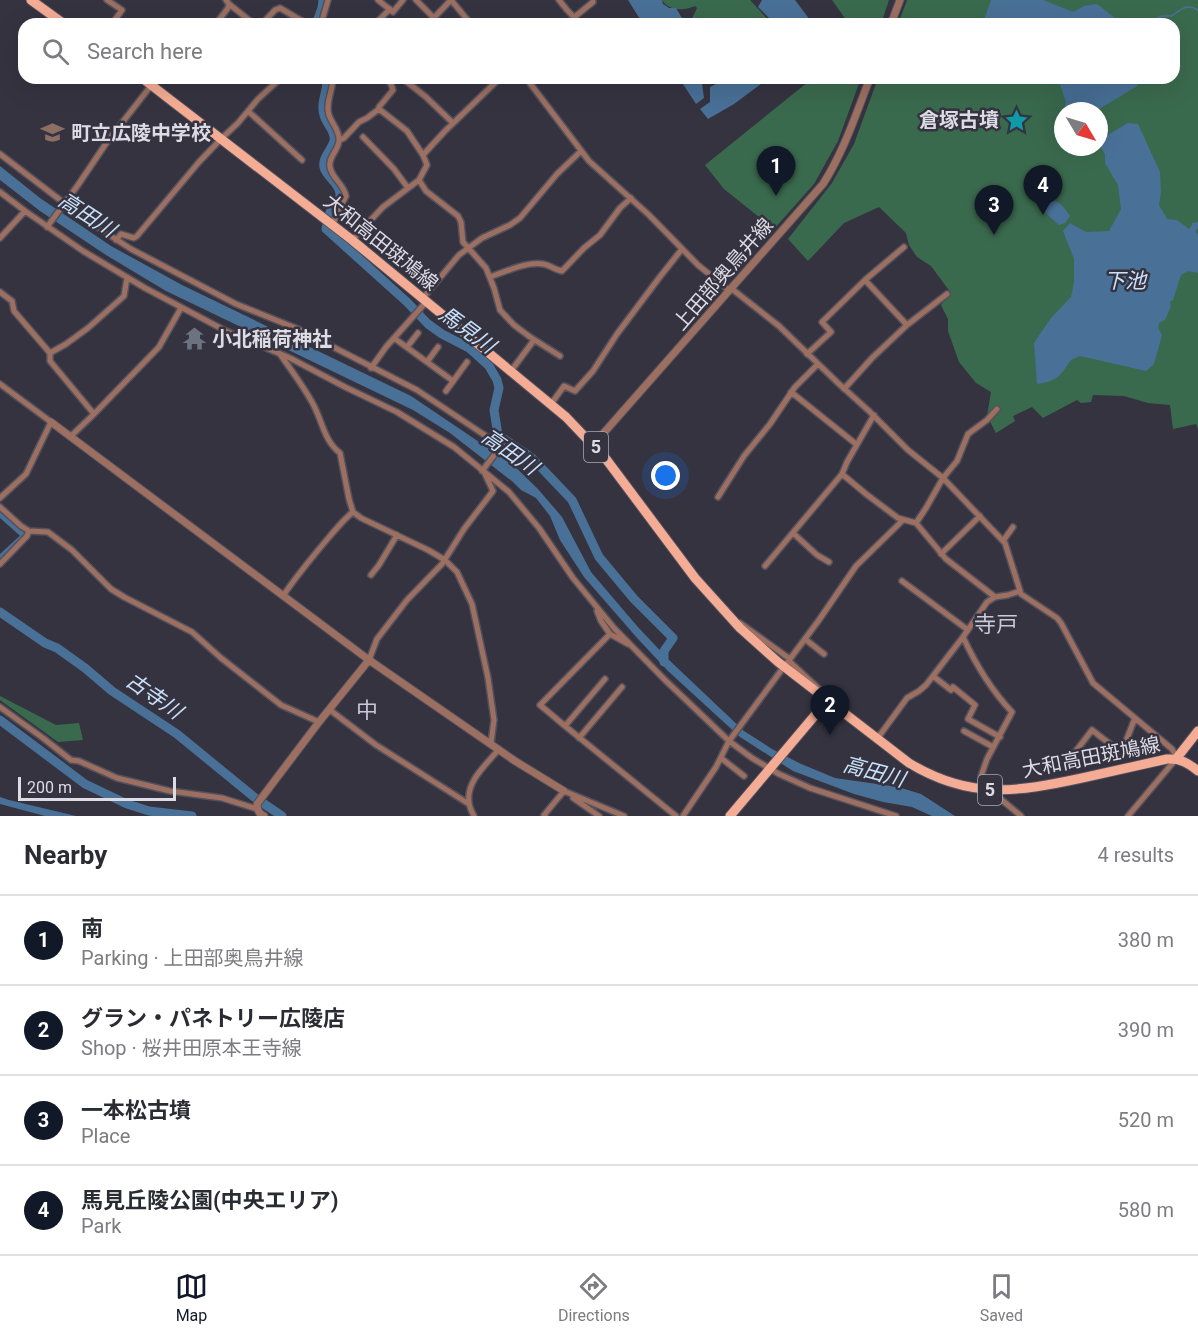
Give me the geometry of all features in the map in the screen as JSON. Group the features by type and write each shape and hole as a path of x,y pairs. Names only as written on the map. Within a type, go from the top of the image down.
{"main road":[{"path":"31,0 56,18"},
{"name":"大和高田斑鳩線","path":"157,84 551,404 594,444 618,472 695,578 726,613 764,650 909,763 933,776 960,785 990,790 1040,787 1176,759 1186,762 1198,771"},
{"path":"730,816 827,701"},
{"path":"1176,759 1198,731"}],"street":[{"path":"107,0 122,10 116,18"},
{"path":"322,18 327,0"},
{"path":"378,0 393,12 404,0"},
{"path":"416,0 434,18 451,0 466,18"},
{"path":"559,0 574,17 593,2"},
{"path":"893,18 900,0"},
{"path":"220,18 228,8 228,2"},
{"path":"228,2 247,18"},
{"path":"268,18 280,8 297,18"},
{"path":"381,18 390,9"},
{"path":"48,226 107,142 153,84"},
{"path":"134,238 193,169 274,84"},
{"path":"330,223 346,196 344,188 330,168 330,160 338,147 339,140 328,109 332,84"},
{"path":"339,140 344,138 359,122 379,109 393,90 391,84"},
{"path":"410,84 453,123"},
{"path":"423,155 494,84"},
{"path":"531,84 594,166 653,219 705,272 770,318 914,455 943,478 1003,541 1008,550 1021,594 1057,618 1066,629 1093,682 1174,751 1176,759 1128,816"},
{"name":"上田部奥鳥井線","path":"594,444 823,184 846,142 868,84"},
{"path":"352,240 383,207 419,180 427,165 407,131 379,109"},
{"path":"248,111 303,160"},
{"path":"363,137 394,169 408,188"},
{"path":"371,368 382,352 420,310 455,260 482,238 516,221 557,174 581,151"},
{"path":"0,154 64,204 116,240 228,300 298,329 417,390 501,445 483,471"},
{"path":"419,180 426,191 458,216 461,222 463,242 486,268 500,310 514,325 560,356"},
{"path":"0,192 82,251 127,278 181,308 234,334 279,352 413,420 454,447 509,492 530,517 568,573 596,607 630,645 729,741 769,769 804,785 896,816"},
{"path":"489,277 538,263 562,271 600,235 620,208 631,198"},
{"path":"0,238 25,211"},
{"path":"116,240 121,234 134,238"},
{"path":"134,238 139,253"},
{"path":"807,354 831,332 822,322 865,280 904,247"},
{"path":"551,404 564,386 575,391 589,376 617,334 682,249"},
{"path":"50,353 66,345 124,296 127,278"},
{"path":"865,280 907,325"},
{"path":"0,292 12,301 14,311 50,353 50,361 94,414"},
{"path":"844,389 907,325 947,294"},
{"path":"70,437 159,347 181,308"},
{"path":"407,347 418,333"},
{"path":"394,338 453,381"},
{"path":"511,371 534,340"},
{"path":"427,362 438,347"},
{"path":"279,352 312,401 323,429 334,448 340,453 353,512 445,560 457,572 472,604 488,678 494,720 491,743"},
{"path":"446,391 467,362"},
{"path":"718,497 744,456 770,424 791,392 818,364"},
{"path":"0,384 369,660 599,816"},
{"path":"791,392 856,444"},
{"path":"916,523 943,478 957,461 968,434 987,420 997,409"},
{"path":"765,566 842,474 856,444 874,415"},
{"path":"0,498 26,474 51,422"},
{"path":"257,809 257,804 369,660 377,639 407,600 442,564 464,529 493,491 483,471"},
{"path":"842,474 903,520 916,523 941,554 995,597"},
{"path":"0,507 29,531 48,532 72,550 111,589 192,633 281,705 319,722"},
{"path":"283,596 346,517 353,512"},
{"path":"941,554 980,516"},
{"path":"788,661 856,566 903,520"},
{"path":"1003,541 1013,527"},
{"path":"0,564 29,531"},
{"path":"793,533 817,555 829,561"},
{"path":"371,574 397,535"},
{"path":"902,581 968,630"},
{"path":"877,739 907,698 923,688 933,676 987,602 995,597 1008,596 1020,591"},
{"path":"596,607 601,621 610,634 630,645"},
{"path":"726,613 788,661 816,686 827,701"},
{"path":"610,634 540,705 676,816"},
{"path":"963,637 982,674 997,696 1012,712 993,747 981,777 990,790 1021,816"},
{"path":"805,639 824,654"},
{"path":"683,816 721,758 729,741 780,672"},
{"path":"933,676 951,690 953,687 975,705 968,720 1000,736"},
{"path":"565,726 605,679"},
{"path":"579,738 622,687"},
{"path":"0,707 71,760 79,761 117,778 170,791 222,798 257,809 264,816"},
{"path":"330,710 376,745 469,804"},
{"path":"1076,751 1092,730 1119,751 1126,741 1135,718"},
{"path":"964,731 993,747"},
{"path":"474,816 469,804 469,795 474,778 500,749"},
{"path":"721,758 744,776"},
{"path":"545,816 564,791"},
{"path":"564,791 624,816"}],"green space":[{"path":"662,0 750,0 766,18 692,18 697,8 695,6 677,9 665,4"},
{"path":"832,0 889,0 883,18 845,18"},
{"path":"907,0 1198,0 1198,429 1196,424 1173,429 1170,405 1148,403 1124,396 1093,395 1091,402 1081,403 1077,400 1043,418 1032,407 1013,416 1015,421 996,433 987,416 991,392 976,383 959,362 948,331 948,319 941,305 951,293 931,266 917,257 909,245 906,233 879,207 844,223 808,261 788,239 832,183 854,144 876,84 1180,84 1180,18 900,18"},
{"path":"806,84 859,84 838,141 814,184 774,229 724,189 705,165"},
{"path":"0,696 56,725 79,723 83,740 58,742 0,700"}],"water":[{"path":"628,0 662,0 663,4 669,8 676,8 682,18 639,18"},
{"path":"762,0 795,0 808,18 769,18 758,7"},
{"path":"991,0 1043,0 1073,12 1084,6 1097,4 1115,18 985,18"},
{"path":"683,84 702,84 704,98 696,104"},
{"path":"716,84 761,84 734,104 708,119 700,109 710,102 710,87"},
{"path":"1060,84 1138,84 1108,104 1066,102"},
{"name":"下池","path":"1128,123 1138,124 1160,172 1159,205 1167,219 1177,220 1189,229 1192,223 1198,222 1195,232 1198,234 1198,273 1188,271 1181,275 1165,320 1159,323 1158,328 1162,335 1154,364 1146,371 1080,356 1071,360 1061,374 1054,379 1037,384 1034,343 1051,318 1071,297 1074,282 1074,259 1063,231 1070,223 1086,232 1109,231 1121,209 1118,185 1105,163 1105,156 1108,156 1108,135"},
{"path":"0,166 40,198 111,246 182,285 411,396 506,458 538,489 562,517 591,572 637,626 668,659 744,731 799,763 835,778 898,787 921,794 955,816 932,816 912,807 854,794 793,771 740,737 668,671 584,577 560,540 550,516 536,498 521,490 450,433 413,410 166,291 106,255 40,211 0,180"},
{"path":"1039,198 1055,201 1062,206 1070,216 1065,223 1059,225 1052,219"},
{"path":"0,797 76,816 45,816 0,804"}],"waterway":[{"name":"馬見川","path":"318,18 323,0"},
{"path":"1157,18 1172,16 1187,7 1198,10"},
{"name":"馬見川","path":"326,84 323,110 334,141 324,160 324,167 338,187 340,195 339,201 329,215 326,229 428,324 469,348 489,366 499,388 494,410 498,435 532,458 572,500 599,557 634,599 673,638 664,651 664,662"},
{"name":"古寺川","path":"0,512 25,534 25,537 0,560"},
{"name":"古寺川","path":"0,612 45,643 57,648 112,691 177,734 254,797 282,816"},
{"path":"0,720 85,784 127,804 149,811 192,816"}],"place":[{"name":"倉塚古墳","path":"1017,120"},
{"name":"町立広陵中学校","path":"53,133"},
{"name":"南","path":"776,196"},
{"name":"馬見丘陵公園(中央エリア)","path":"1043,215"},
{"name":"一本松古墳","path":"994,235"},
{"name":"小北稲荷神社","path":"194,339"},
{"name":"グラン・パネトリー広陵店","path":"830,735"}],"district":[{"name":"寺戸","path":"996,624"},
{"name":"中","path":"367,710"}],"water label":[{"name":"高田川","path":"87,215"},
{"name":"高田川","path":"510,452"},
{"name":"高田川","path":"874,772"}]}
